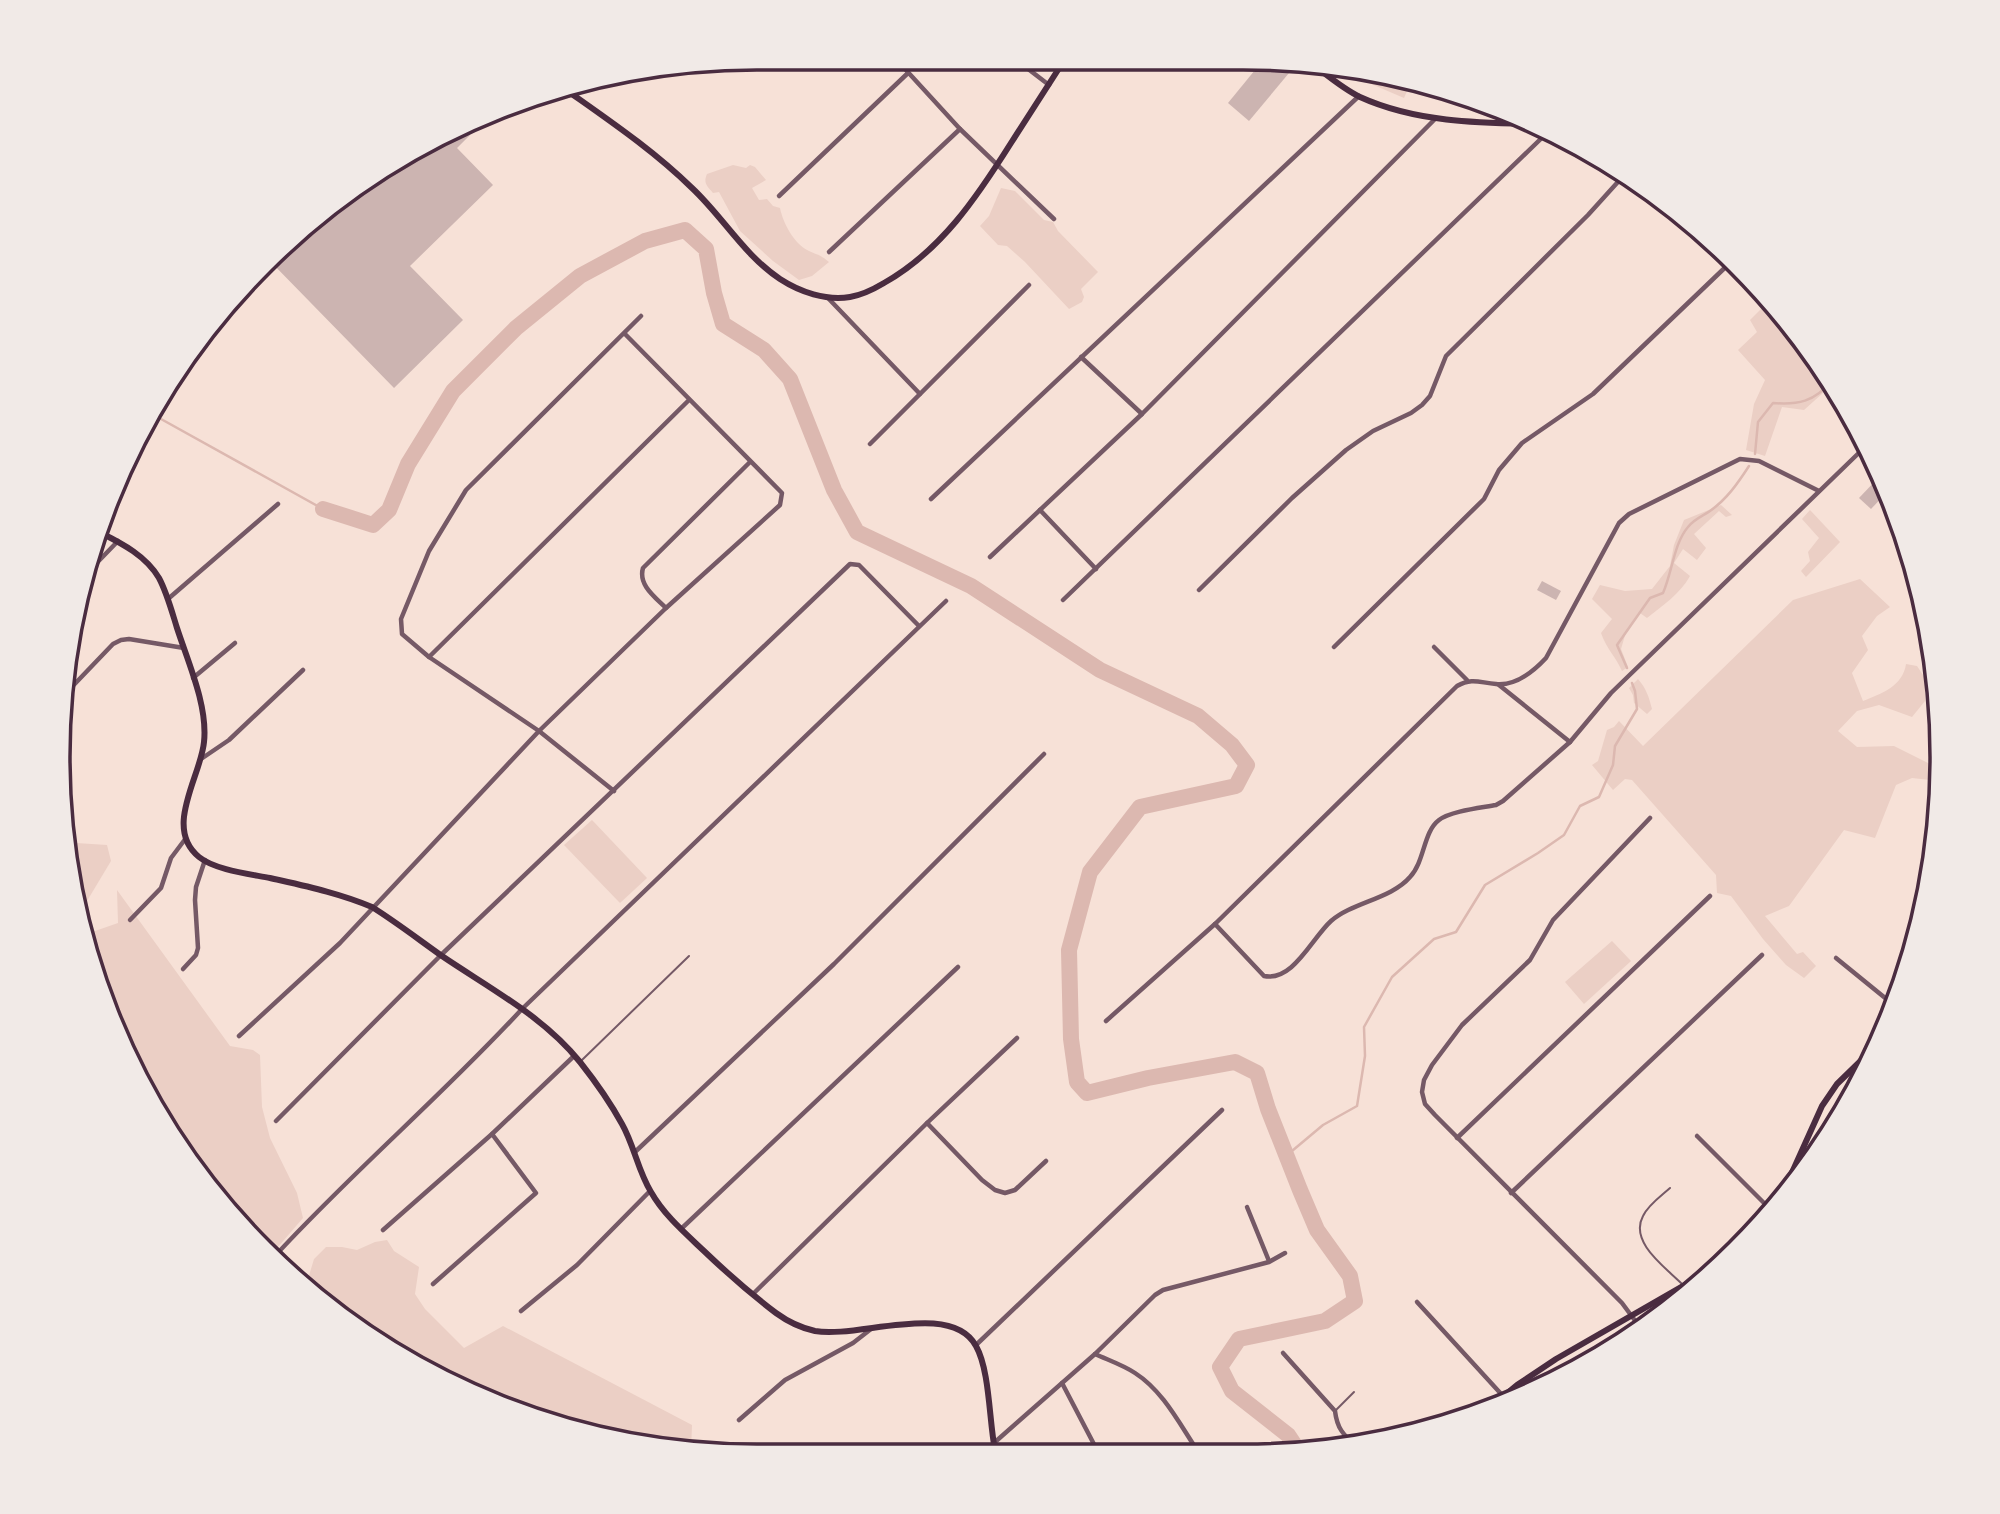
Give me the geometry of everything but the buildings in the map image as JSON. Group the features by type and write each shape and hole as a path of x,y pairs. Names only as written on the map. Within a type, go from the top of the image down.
{"main road":[{"path":"573,95 653,152 694,189 764,267 797,289 827,298 849,298 864,294 894,278 939,240 967,209 1058,70"},
{"path":"1329,76 1359,96 1383,106 1462,122 1509,123"},
{"path":"106,535 131,549 159,578 193,678 205,740 186,802 184,822 186,838 198,856 218,866 352,898 372,907 522,1009 577,1059 622,1124 650,1191 665,1213 780,1316 815,1331 936,1324 952,1327 966,1335 976,1345 988,1391 994,1444"},
{"path":"1796,1164 1822,1107 1838,1084 1857,1065"},
{"path":"1514,1388 1556,1359 1680,1286"}],"street":[{"path":"905,70 960,129 1054,219"},
{"path":"1030,70 1049,85"},
{"path":"779,196 908,73"},
{"path":"931,499 1359,96"},
{"path":"990,557 1142,414 1436,118"},
{"path":"829,252 960,129"},
{"path":"1063,600 1541,138"},
{"path":"1199,590 1292,498 1346,450 1373,431 1422,405 1430,396 1446,356 1618,182"},
{"path":"1334,647 1484,499 1499,470 1521,443 1593,394 1726,268"},
{"path":"870,444 1029,285"},
{"path":"827,298 920,394"},
{"path":"614,791 538,731 429,657 402,634 400,628 401,619 429,551 466,491 641,316"},
{"path":"239,1036 340,943 538,731 666,608 780,505 782,493 625,334"},
{"path":"1082,357 1142,414"},
{"path":"429,657 689,400"},
{"path":"1215,924 1264,976 1272,978 1292,968 1328,924 1341,913 1408,880 1421,861 1429,832 1442,817 1503,801 1570,741 1611,693 1859,453"},
{"path":"1434,648 1467,680 1498,685 1518,680 1535,670 1546,658 1619,523 1629,514 1740,459 1759,461 1819,491"},
{"path":"666,608 643,584 643,568 750,462"},
{"path":"167,600 278,504"},
{"path":"1040,510 1096,569"},
{"path":"98,561 118,541"},
{"path":"276,1121 441,955 850,564 859,565 919,626"},
{"path":"280,1251 480,1055 522,1009 946,601"},
{"path":"74,684 113,644 121,640 184,648"},
{"path":"193,678 235,643"},
{"path":"200,760 229,740 303,670"},
{"path":"1106,1021 1215,924 1447,696 1467,680"},
{"path":"1498,685 1570,741"},
{"path":"635,1152 834,964 1044,754"},
{"path":"1635,1321 1622,1303 1425,1104 1422,1092 1424,1080 1432,1065 1462,1025 1530,960 1553,920 1650,818"},
{"path":"130,920 161,888 171,858 186,838"},
{"path":"183,969 196,955 198,948 196,887 205,860"},
{"path":"1457,1138 1710,896"},
{"path":"1511,1193 1762,955"},
{"path":"1836,958 1886,999"},
{"path":"681,1229 958,967"},
{"path":"753,1294 1017,1038"},
{"path":"383,1230 577,1059"},
{"path":"976,1345 1222,1110"},
{"path":"927,1123 995,1190 1005,1193 1015,1191 1046,1161"},
{"path":"433,1284 536,1193 492,1134"},
{"path":"1697,1136 1766,1203"},
{"path":"521,1311 577,1265 650,1191"},
{"path":"1247,1207 1269,1262"},
{"path":"996,1444 1163,1290 1269,1262 1285,1253"},
{"path":"1417,1302 1501,1394"},
{"path":"739,1420 785,1380 853,1343 872,1329"},
{"path":"1283,1353 1335,1411 1336,1423 1346,1436"},
{"path":"1095,1354 1133,1371 1146,1381 1165,1402 1193,1444"},
{"path":"1062,1383 1094,1444"}],"lane":[{"path":"577,1059 689,956"},
{"path":"1670,1188 1644,1214 1640,1233 1650,1251 1683,1285"},
{"path":"1335,1411 1354,1392"}],"shaded area":[{"path":"1364,81 1408,90 1404,98"},
{"path":"733,165 755,167 766,180 752,188 759,200 767,199 773,206 780,208 794,238 804,248 829,262 812,276 799,280 740,231 719,192 713,193 706,182 707,174"},
{"path":"1001,188 1015,191 1044,220 1053,222 1058,231 1098,272 1081,289 1084,297 1082,302 1069,309 1025,262 1007,246 998,245 980,226 989,216"},
{"path":"1763,307 1824,392 1804,410 1782,407 1765,456 1746,450 1754,404 1765,380 1738,350 1757,332 1750,320"},
{"path":"1721,505 1732,515 1726,517 1719,511 1694,534 1706,548 1697,560 1683,549 1674,563 1690,576 1686,582 1671,599 1647,618 1640,613 1626,632 1621,649 1628,667 1622,671 1601,633 1612,619 1592,599 1600,585 1625,591 1652,589 1670,566 1674,545 1684,520"},
{"path":"1810,510 1840,542 1806,577 1801,571 1810,561 1808,552 1819,538 1802,519"},
{"path":"1860,579 1890,607 1877,616 1862,636 1868,650 1852,673 1863,701 1896,684 1906,664 1917,666 1925,678 1925,701 1912,717 1879,705 1857,711 1838,731 1857,747 1894,746 1928,763 1930,776 1929,780 1912,778 1896,785 1875,838 1844,830 1789,906 1765,916 1797,954 1803,952 1816,966 1804,978 1786,965 1731,896 1717,893 1716,875 1632,780 1625,779 1613,790 1592,765 1598,761 1607,730 1619,721 1643,746 1793,600"},
{"path":"1638,679 1647,693 1652,709 1647,714 1634,703 1629,688"},
{"path":"592,820 647,878 620,903 564,845"},
{"path":"76,843 107,845 111,861 86,903 83,891"},
{"path":"117,890 230,1046 253,1050 260,1055 262,1107 270,1138 297,1193 303,1218 277,1248 240,1210 212,1175 186,1139 141,1061 106,978 92,929 95,931 118,923"},
{"path":"1612,941 1631,961 1584,1004 1565,982"},
{"path":"387,1240 394,1251 419,1267 415,1294 425,1309 464,1348 503,1326 692,1425 691,1441 623,1431 579,1421 494,1392 413,1352 375,1328 308,1278 314,1259 326,1247 357,1250"}],"waterway":[{"path":"323,509 373,525 389,510 408,464 453,391 516,328 580,276 645,241 685,230 706,249 723,324 764,350 790,379 834,490 857,532 971,586 1100,670 1198,716 1232,745 1247,765 1236,786 1140,807 1090,872 1069,950 1071,1039 1077,1082 1087,1093 1148,1078 1235,1062 1257,1073 1268,1109 1317,1230 1350,1276 1355,1301 1325,1321 1239,1339 1220,1367 1232,1391 1288,1435 1293,1442"},
{"path":"1755,454 1758,422 1773,403 1805,401 1823,390"},
{"path":"159,418 323,509"},
{"path":"1627,668 1617,645 1650,598 1663,593 1683,534 1693,522 1727,496 1749,466"},
{"path":"1286,1156 1323,1125 1357,1106 1365,1056 1364,1027 1392,977 1434,939 1456,932 1485,885 1564,835 1580,806 1599,797 1613,765 1615,746 1637,709 1632,683"}]}
